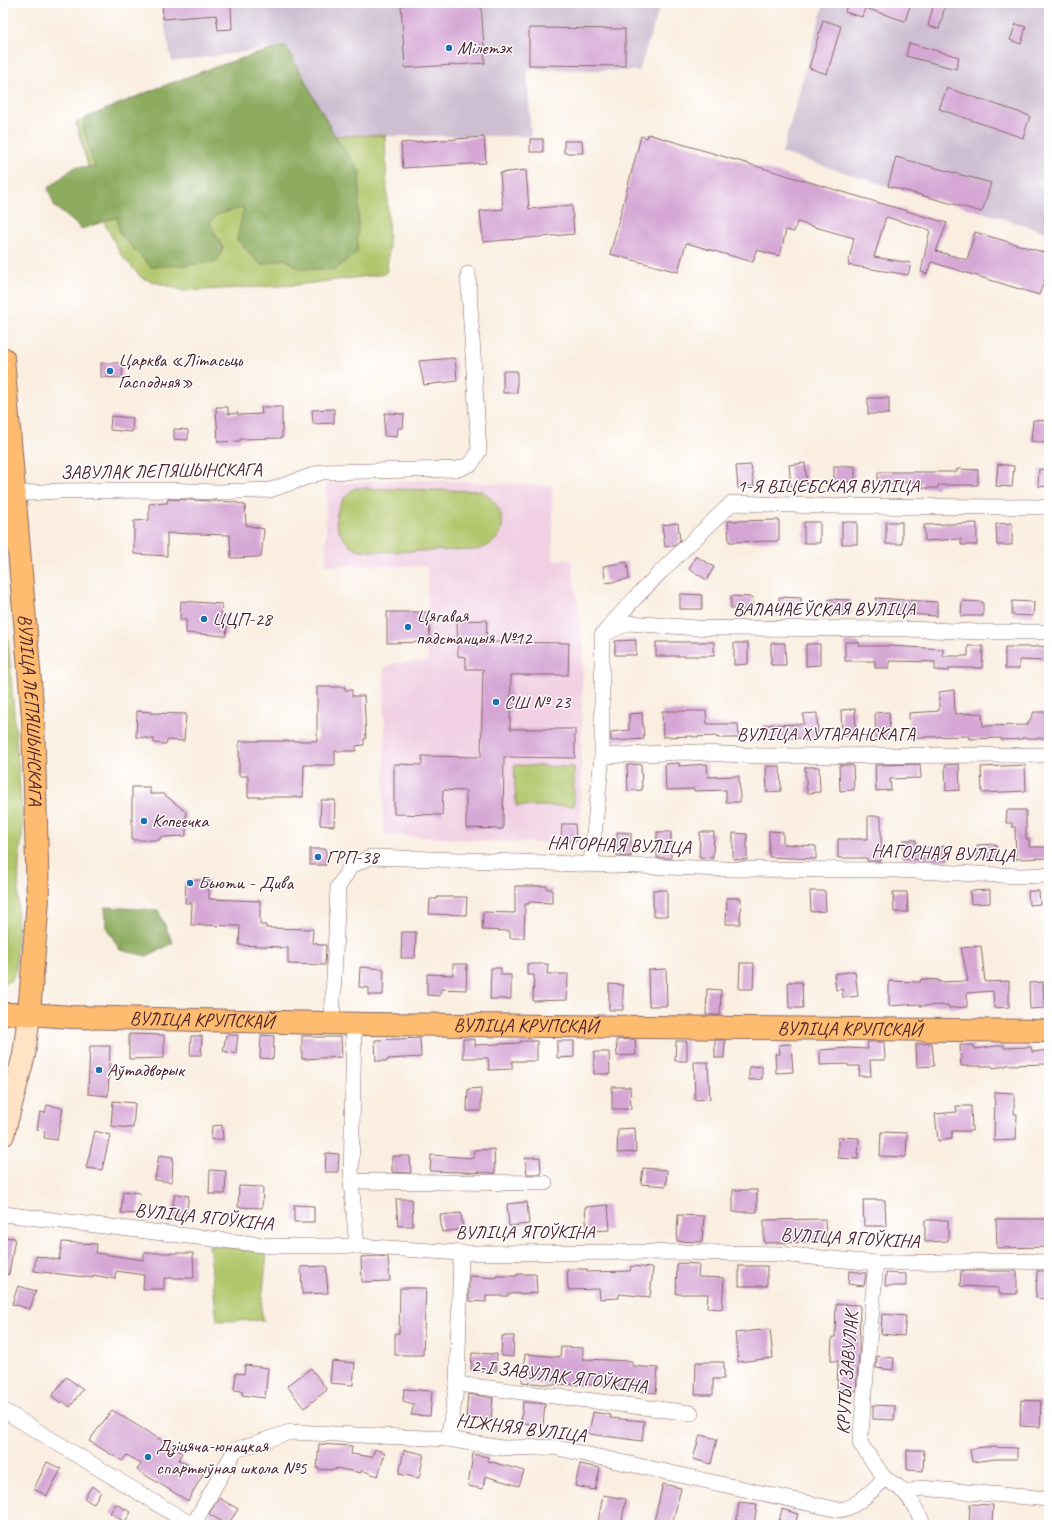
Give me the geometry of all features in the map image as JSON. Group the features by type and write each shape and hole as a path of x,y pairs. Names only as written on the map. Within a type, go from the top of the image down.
{"main road":[{"name":"ВУЛІЦА ЛЕПЯШЫНСКАГА","path":"3,358 33,717 38,899 29,1014"},
{"name":"ВУЛІЦА КРУПСКАЙ","path":"3,1014 332,1023 1049,1031"}],"street":[{"name":"ЗАВУЛАК ЛЕПЯШЫНСКАГА","path":"15,494 139,490 195,490 218,492 270,490 322,472 458,469 471,464 479,451 468,274"},
{"name":"1-Я ВІЦЕБСКАЯ ВУЛІЦА","path":"602,635 628,604 665,566 732,503 1049,507"},
{"name":"ВАЛАЧАЕЎСКАЯ ВУЛІЦА","path":"602,635 629,623 698,628 908,629 980,632 1049,632"},
{"path":"591,864 602,756 602,635"},
{"name":"ВУЛІЦА ХУТАРАНСКАГА","path":"602,756 684,752 762,756 1049,755"},
{"name":"НАГОРНАЯ ВУЛІЦА","path":"332,1023 338,886 351,866 371,857 718,869 894,870 1020,876 1049,875"},
{"path":"3,1135 24,1055 29,1014"},
{"path":"354,1023 351,1181 357,1246"},
{"path":"351,1181 546,1183"},
{"name":"ВУЛІЦА ЯГОЎКІНА","path":"3,1214 271,1246 357,1246 461,1253 771,1253 876,1263 1008,1261 1049,1262"},
{"name":"2-І ЗАВУЛАК ЯГОЎКІНА","path":"461,1253 457,1384 691,1413"},
{"name":"КРУТЫ ЗАВУЛАК","path":"876,1263 860,1443 885,1479"},
{"path":"448,1439 457,1384"},
{"path":"3,1410 192,1525"},
{"name":"НІЖНЯЯ ВУЛІЦА","path":"192,1525 235,1450 290,1432 448,1439 502,1448 553,1447 839,1510 847,1510 885,1479"},
{"path":"885,1479 895,1484 906,1493 924,1525"},
{"path":"906,1493 922,1488 1049,1499"}],"shaded area":[{"path":"162,3 661,3 639,71 527,69 531,136 335,136 286,46 172,62 163,19"},
{"path":"824,3 1049,3 1049,233 782,153"},
{"path":"425,480 552,486 553,560 571,560 583,642 580,844 482,841 384,834 384,669 391,664 428,661 426,642 429,642 427,566 326,565 326,484"}],"green space":[{"path":"286,46 335,136 385,135 389,247 387,270 385,274 296,285 184,291 142,278 121,255 104,222 76,123 128,100 206,70"},
{"path":"286,46 335,136 360,172 357,252 336,269 301,269 284,259 261,265 237,240 244,207 216,215 210,223 223,248 218,261 190,265 151,267 120,234 117,217 82,229 55,207 48,188 75,167 95,167 83,128 86,118 135,97 235,60"},
{"path":"355,488 482,491 491,498 501,516 502,525 500,533 495,540 487,546 475,550 388,552 361,550 348,544 342,537 336,521 337,511 341,502 347,494"},
{"path":"3,579 23,825 19,862 16,970 12,980 3,984"},
{"path":"514,765 574,767 574,806 516,806"},
{"path":"105,907 158,910 173,943 147,956 120,950 106,927"},
{"path":"209,1245 267,1252 261,1310 264,1320 217,1321"}],"building":[{"path":"162,3 231,3 232,29 218,30 216,15 163,19"},
{"path":"401,3 481,3 485,63 405,68"},
{"path":"847,3 911,3 905,21 865,8 862,17 845,12"},
{"path":"934,3 946,3 939,29 928,26"},
{"path":"823,20 841,26 827,74 809,68"},
{"path":"1016,24 1026,27 1021,44 1010,40"},
{"path":"529,28 625,29 625,66 529,65"},
{"path":"909,43 959,57 956,69 906,56"},
{"path":"947,88 1030,116 1023,138 939,109"},
{"path":"648,134 947,223 936,251 967,260 975,232 1049,254 1049,268 1039,295 931,262 927,274 921,272 930,230 886,217 874,257 911,263 908,275 848,265 854,238 797,222 794,232 786,230 780,256 756,250 753,262 686,243 678,272 610,254 641,136 647,138"},
{"path":"484,137 486,163 403,168 401,143"},
{"path":"530,139 543,139 543,152 530,152"},
{"path":"564,141 582,141 583,153 564,153"},
{"path":"896,157 991,183 982,212 888,186"},
{"path":"526,170 529,209 572,205 574,234 483,242 480,211 503,209 500,173"},
{"path":"454,358 457,381 424,385 419,361"},
{"path":"101,363 123,363 122,378 101,377"},
{"path":"503,371 517,371 517,393 503,393"},
{"path":"868,398 889,398 889,414 868,414"},
{"path":"216,407 228,407 228,414 238,413 238,415 262,414 261,407 282,407 282,438 240,439 240,441 218,442"},
{"path":"334,409 334,423 313,424 312,410"},
{"path":"385,413 404,414 403,428 398,428 397,437 384,436"},
{"path":"111,416 133,418 132,432 110,430"},
{"path":"1033,420 1049,421 1047,443 1031,441"},
{"path":"174,429 188,430 188,440 174,439"},
{"path":"805,463 807,485 791,486 789,465"},
{"path":"998,464 1014,466 1012,487 996,486"},
{"path":"751,465 754,486 738,488 736,466"},
{"path":"834,466 855,466 855,482 834,482"},
{"path":"957,469 978,470 978,485 938,485 938,488 922,488 922,482 899,482 899,484 878,485 878,472 957,472"},
{"path":"1039,469 1049,470 1049,487 1038,486"},
{"path":"168,499 234,502 245,505 246,525 264,529 261,557 231,558 230,535 167,533 167,556 134,554 134,521 149,520 149,504 167,503"},
{"path":"779,520 779,541 729,542 728,521"},
{"path":"804,522 820,522 820,543 804,543"},
{"path":"842,522 857,522 857,544 842,544"},
{"path":"886,522 902,522 902,544 886,544"},
{"path":"678,523 680,540 674,546 665,547 662,525"},
{"path":"977,523 977,545 961,545 961,539 925,541 924,525"},
{"path":"1012,523 1012,545 997,545 996,524"},
{"path":"696,556 714,567 707,580 689,569"},
{"path":"627,562 629,579 606,583 603,566"},
{"path":"680,594 702,595 702,609 680,609"},
{"path":"731,596 753,597 752,610 731,609"},
{"path":"779,597 801,598 801,612 779,612"},
{"path":"876,598 937,602 937,616 875,612"},
{"path":"829,599 851,600 850,614 828,613"},
{"name":"ЦЦП-28","path":"181,601 222,604 221,617 228,617 226,636 186,633 186,620 180,620"},
{"path":"962,601 983,602 983,616 961,616"},
{"path":"1012,601 1034,602 1033,616 1012,615"},
{"name":"Цягавая падстанцыя №12","path":"387,612 429,612 430,642 387,643"},
{"name":"СШ № 23","path":"487,620 486,642 569,643 568,675 511,675 510,729 575,729 575,758 504,757 503,829 466,828 466,791 443,790 442,815 394,814 394,764 422,765 422,756 481,757 483,669 466,669 466,657 458,656 457,621"},
{"path":"636,640 636,655 615,655 615,641"},
{"path":"656,642 714,642 714,656 656,656"},
{"path":"845,642 859,642 859,646 943,649 943,656 968,656 968,646 983,646 982,668 949,668 949,671 935,670 935,662 889,661 889,668 875,668 875,661 845,661"},
{"path":"734,643 748,643 748,664 734,665"},
{"path":"771,643 785,643 786,665 771,665"},
{"path":"806,644 820,644 820,665 806,666"},
{"path":"1005,647 1049,647 1049,661 1019,660 1019,669 1005,669"},
{"path":"317,687 345,687 345,690 352,690 352,696 364,696 366,739 364,739 364,745 356,746 356,751 335,751 335,765 304,765 303,797 248,797 248,776 239,776 239,741 317,741"},
{"path":"954,690 955,714 982,713 983,726 1027,725 1034,712 1049,712 1048,738 1001,740 1001,738 969,739 969,736 924,737 910,739 909,713 939,711 939,692"},
{"path":"855,709 856,735 842,736 841,710"},
{"path":"137,711 151,712 150,713 186,714 184,741 167,740 166,744 154,743 154,739 136,737"},
{"path":"662,711 706,711 707,724 738,724 739,738 717,738 717,736 663,737"},
{"path":"889,712 890,738 876,739 875,713"},
{"path":"642,713 644,739 611,741 611,732 629,730 629,714"},
{"path":"817,713 818,739 764,739 764,725 804,724 803,714"},
{"path":"679,763 679,766 707,764 708,777 739,776 740,802 726,802 726,790 666,790 665,764"},
{"path":"641,764 642,790 628,791 627,765"},
{"path":"920,764 921,778 890,779 891,790 876,791 875,765"},
{"path":"959,764 960,790 946,791 945,765"},
{"path":"839,765 853,765 854,790 840,791"},
{"path":"1025,765 1026,791 982,793 981,767"},
{"path":"766,766 780,766 781,791 767,792"},
{"path":"805,767 819,767 820,792 807,793"},
{"path":"132,787 150,787 150,794 164,794 186,812 186,836 160,837 160,840 132,840"},
{"path":"321,800 335,800 334,826 320,825"},
{"path":"1007,810 1026,810 1026,839 1029,839 1029,847 1049,847 1049,858 1016,859 1015,827 1012,827 1012,823 1006,823"},
{"path":"868,816 881,816 881,861 867,861 867,858 838,858 838,839 868,839"},
{"path":"562,824 575,824 576,841 561,841"},
{"path":"769,831 783,832 783,844 816,846 816,859 769,857"},
{"path":"617,832 631,833 631,857 617,856"},
{"path":"657,832 671,832 671,858 657,858"},
{"path":"700,832 714,832 713,858 699,857"},
{"path":"733,833 747,834 747,860 733,859"},
{"path":"903,840 916,840 916,848 948,846 949,860 929,861 903,859"},
{"path":"996,844 997,857 977,858 977,845"},
{"name":"ГРП-38","path":"310,849 326,849 326,865 310,865"},
{"path":"186,880 209,880 209,899 260,901 260,925 266,925 266,928 313,929 312,943 326,945 325,965 288,964 288,948 239,945 240,926 191,925 192,903 185,903"},
{"path":"515,886 547,886 547,889 552,889 552,903 529,902 529,904 525,904 524,938 510,938 510,931 482,930 483,912 515,913"},
{"path":"653,890 667,890 667,916 653,916"},
{"path":"990,890 990,903 971,904 970,891"},
{"path":"810,891 825,891 826,911 811,912"},
{"path":"1028,891 1039,891 1040,904 1029,905"},
{"path":"893,892 907,892 908,912 894,912"},
{"path":"437,897 467,897 466,915 429,914 430,899 437,899"},
{"path":"727,898 741,898 740,924 726,924"},
{"path":"402,932 416,932 415,958 401,958"},
{"path":"981,946 985,982 1009,981 1009,1007 994,1008 993,991 967,993 967,1007 949,1008 948,1005 920,1006 920,1004 889,1006 889,981 920,982 921,979 939,980 938,982 968,981 961,948"},
{"path":"740,963 754,963 753,989 739,989"},
{"path":"453,964 467,964 466,990 441,989 440,996 427,995 427,974 453,975"},
{"path":"527,964 548,964 547,974 568,974 567,1000 533,1001 534,975 527,975"},
{"path":"360,967 384,969 383,995 369,995 369,988 359,987"},
{"path":"491,968 501,968 501,975 511,975 511,999 490,999"},
{"path":"666,969 667,1006 649,1006 648,970"},
{"path":"855,971 858,996 843,998 842,989 836,990 834,974"},
{"path":"788,982 802,982 803,1008 789,1008"},
{"path":"1043,982 1044,1008 1030,1009 1029,983"},
{"path":"609,984 623,985 623,1010 609,1010"},
{"path":"707,989 721,990 720,1015 706,1015"},
{"path":"129,1034 164,1035 164,1058 129,1059"},
{"path":"226,1035 238,1035 236,1054 223,1051"},
{"path":"261,1035 274,1036 273,1059 260,1058"},
{"path":"191,1036 202,1036 201,1055 190,1055"},
{"path":"302,1036 341,1037 342,1057 302,1059"},
{"path":"420,1038 421,1057 376,1061 375,1040"},
{"path":"463,1039 475,1039 475,1045 537,1041 537,1061 512,1061 512,1069 489,1070 488,1058 463,1058"},
{"path":"635,1039 636,1055 617,1056 616,1040"},
{"path":"715,1040 725,1040 724,1058 715,1058"},
{"path":"557,1041 574,1041 574,1057 557,1058"},
{"path":"676,1041 687,1041 687,1061 675,1061"},
{"path":"867,1042 884,1042 885,1060 870,1060 871,1076 859,1076 860,1066 848,1066 848,1064 820,1065 820,1050 848,1048 868,1049"},
{"path":"932,1043 934,1066 917,1067 916,1044"},
{"path":"791,1044 793,1072 776,1073 775,1054 780,1054 779,1045"},
{"path":"960,1045 974,1045 974,1049 1004,1045 1004,1048 1031,1047 1032,1052 1049,1050 1049,1064 1006,1065 993,1068 992,1066 961,1066"},
{"name":"Аўтадворык","path":"90,1046 110,1046 108,1096 88,1094"},
{"path":"594,1052 609,1052 610,1074 594,1074"},
{"path":"694,1062 708,1062 710,1099 695,1100"},
{"path":"762,1066 762,1079 749,1080 749,1067"},
{"path":"612,1087 630,1087 631,1109 612,1109"},
{"path":"481,1088 481,1111 467,1111 468,1089"},
{"path":"995,1092 1014,1093 1014,1114 1017,1114 1016,1140 994,1141"},
{"path":"113,1101 135,1103 133,1128 111,1126"},
{"path":"47,1105 63,1108 57,1140 44,1138 45,1131 37,1130 40,1112 45,1113"},
{"path":"956,1106 971,1106 972,1131 952,1131 952,1139 938,1141 935,1114 957,1112"},
{"path":"222,1125 223,1139 211,1140 212,1126"},
{"path":"635,1128 636,1152 617,1153 618,1129"},
{"path":"95,1131 110,1135 102,1170 86,1168"},
{"path":"881,1132 907,1133 906,1157 880,1156"},
{"path":"838,1137 859,1138 858,1159 838,1158"},
{"path":"494,1149 495,1173 430,1171 431,1155 474,1158 474,1150"},
{"path":"326,1153 339,1154 338,1172 325,1172"},
{"path":"159,1155 173,1157 172,1182 155,1180"},
{"path":"392,1156 410,1156 411,1173 392,1172"},
{"path":"540,1157 541,1174 527,1174 525,1158"},
{"path":"643,1168 667,1170 666,1186 641,1184"},
{"path":"210,1170 226,1171 225,1194 209,1194"},
{"path":"239,1186 263,1187 262,1208 238,1207"},
{"path":"733,1190 757,1190 757,1212 733,1212"},
{"path":"123,1191 140,1193 138,1214 121,1213"},
{"path":"175,1194 189,1196 185,1218 171,1216"},
{"path":"396,1199 412,1199 413,1226 398,1226"},
{"path":"863,1200 885,1200 886,1226 864,1226"},
{"path":"527,1202 529,1224 509,1226 507,1204"},
{"path":"294,1205 314,1206 314,1222 294,1222"},
{"path":"608,1205 610,1230 587,1231 585,1207"},
{"path":"461,1213 463,1229 442,1232 440,1215"},
{"path":"678,1215 704,1216 702,1242 677,1241"},
{"path":"825,1219 826,1242 764,1243 764,1220"},
{"path":"996,1219 1049,1219 1049,1247 997,1248"},
{"path":"925,1220 948,1220 948,1241 925,1242"},
{"path":"3,1237 15,1238 9,1274 3,1274"},
{"path":"62,1242 97,1244 96,1253 144,1260 144,1253 193,1253 194,1278 164,1278 164,1289 143,1289 144,1275 116,1271 115,1279 93,1275 93,1278 34,1271 36,1256 59,1260"},
{"path":"361,1257 388,1257 390,1281 362,1282"},
{"path":"677,1263 699,1264 698,1277 724,1278 722,1309 707,1308 708,1294 676,1294"},
{"path":"326,1266 328,1293 302,1294 301,1267"},
{"path":"631,1266 653,1268 650,1297 619,1294 619,1298 600,1299 599,1289 568,1290 567,1269 587,1269 587,1272 630,1271"},
{"path":"739,1266 767,1266 767,1286 739,1286"},
{"path":"849,1271 866,1273 864,1286 848,1284"},
{"path":"961,1271 1017,1271 1017,1294 999,1294 999,1288 960,1286"},
{"path":"1037,1271 1049,1271 1049,1299 1036,1298"},
{"path":"886,1273 906,1274 906,1286 885,1286"},
{"path":"517,1274 536,1274 537,1293 508,1294 508,1296 486,1296 486,1302 469,1301 469,1276 496,1278 496,1276 517,1276"},
{"path":"18,1286 36,1291 30,1309 12,1304"},
{"path":"400,1288 426,1288 423,1355 395,1355 395,1333 399,1333"},
{"path":"836,1304 860,1305 859,1355 856,1391 837,1391 838,1361 831,1361 832,1337 835,1337"},
{"path":"882,1314 906,1316 904,1336 881,1334"},
{"path":"770,1329 773,1358 738,1362 735,1333"},
{"path":"502,1336 514,1336 513,1357 501,1356"},
{"path":"561,1347 583,1348 583,1359 632,1361 632,1366 658,1368 656,1393 635,1391 635,1388 603,1385 542,1384 522,1382 525,1354 560,1357"},
{"path":"472,1353 497,1354 496,1371 471,1370"},
{"path":"877,1356 894,1358 893,1370 876,1368"},
{"path":"332,1361 355,1363 353,1385 330,1383"},
{"path":"696,1362 724,1362 724,1379 713,1379 713,1395 695,1395"},
{"path":"245,1365 268,1368 265,1398 242,1395 242,1391 234,1390 236,1373 244,1374"},
{"path":"311,1368 327,1390 304,1408 287,1386"},
{"path":"66,1377 83,1389 70,1407 63,1401 61,1403 52,1396"},
{"path":"404,1389 432,1391 430,1416 411,1415 414,1404 403,1401"},
{"path":"468,1394 493,1398 491,1420 466,1418"},
{"path":"1021,1400 1041,1401 1040,1427 1020,1426"},
{"path":"523,1402 545,1404 543,1425 521,1423"},
{"path":"873,1405 895,1406 894,1420 873,1419"},
{"name":"Дзіцяча-юнацкая спартыўная школа №5","path":"112,1410 182,1453 179,1460 203,1474 188,1501 137,1470 141,1464 127,1455 122,1461 89,1441"},
{"path":"593,1412 611,1415 610,1418 644,1421 642,1441 589,1434"},
{"path":"700,1435 717,1439 711,1464 693,1459"},
{"path":"319,1444 352,1446 351,1454 372,1457 375,1449 385,1453 378,1476 361,1470 361,1473 336,1468 336,1470 317,1469"},
{"path":"984,1447 1017,1448 1017,1459 996,1459 972,1462 970,1449"},
{"path":"404,1450 424,1454 419,1478 399,1474"},
{"path":"907,1450 924,1450 923,1471 907,1470"},
{"path":"473,1454 488,1457 488,1461 524,1471 519,1486 485,1476 483,1489 468,1486"},
{"path":"47,1462 61,1469 47,1496 34,1489"},
{"path":"580,1464 600,1468 595,1490 575,1486"},
{"path":"663,1484 681,1488 672,1525 653,1525"},
{"path":"92,1486 101,1492 93,1504 84,1498"},
{"path":"603,1495 626,1499 621,1525 610,1525 598,1522"},
{"path":"219,1498 238,1509 228,1525 209,1514"},
{"path":"739,1502 757,1504 754,1525 736,1525"},
{"path":"116,1504 131,1512 125,1522 110,1513"},
{"path":"970,1504 993,1505 992,1525 969,1525"},
{"path":"782,1509 798,1514 795,1525 778,1525"}],"place":[{"name":"Мілетэх","path":"449,48"},
{"name":"Царква «Літасьць Гасподняя»","path":"110,371"},
{"name":"ЦЦП-28","path":"204,619"},
{"name":"Цягавая падстанцыя №12","path":"408,627"},
{"name":"СШ № 23","path":"496,702"},
{"name":"Копеечка","path":"144,821"},
{"name":"ГРП-38","path":"318,857"},
{"name":"Бьюти - Дива","path":"190,883"},
{"name":"Аўтадворык","path":"99,1070"},
{"name":"Дзіцяча-юнацкая спартыўная школа №5","path":"148,1457"}]}
